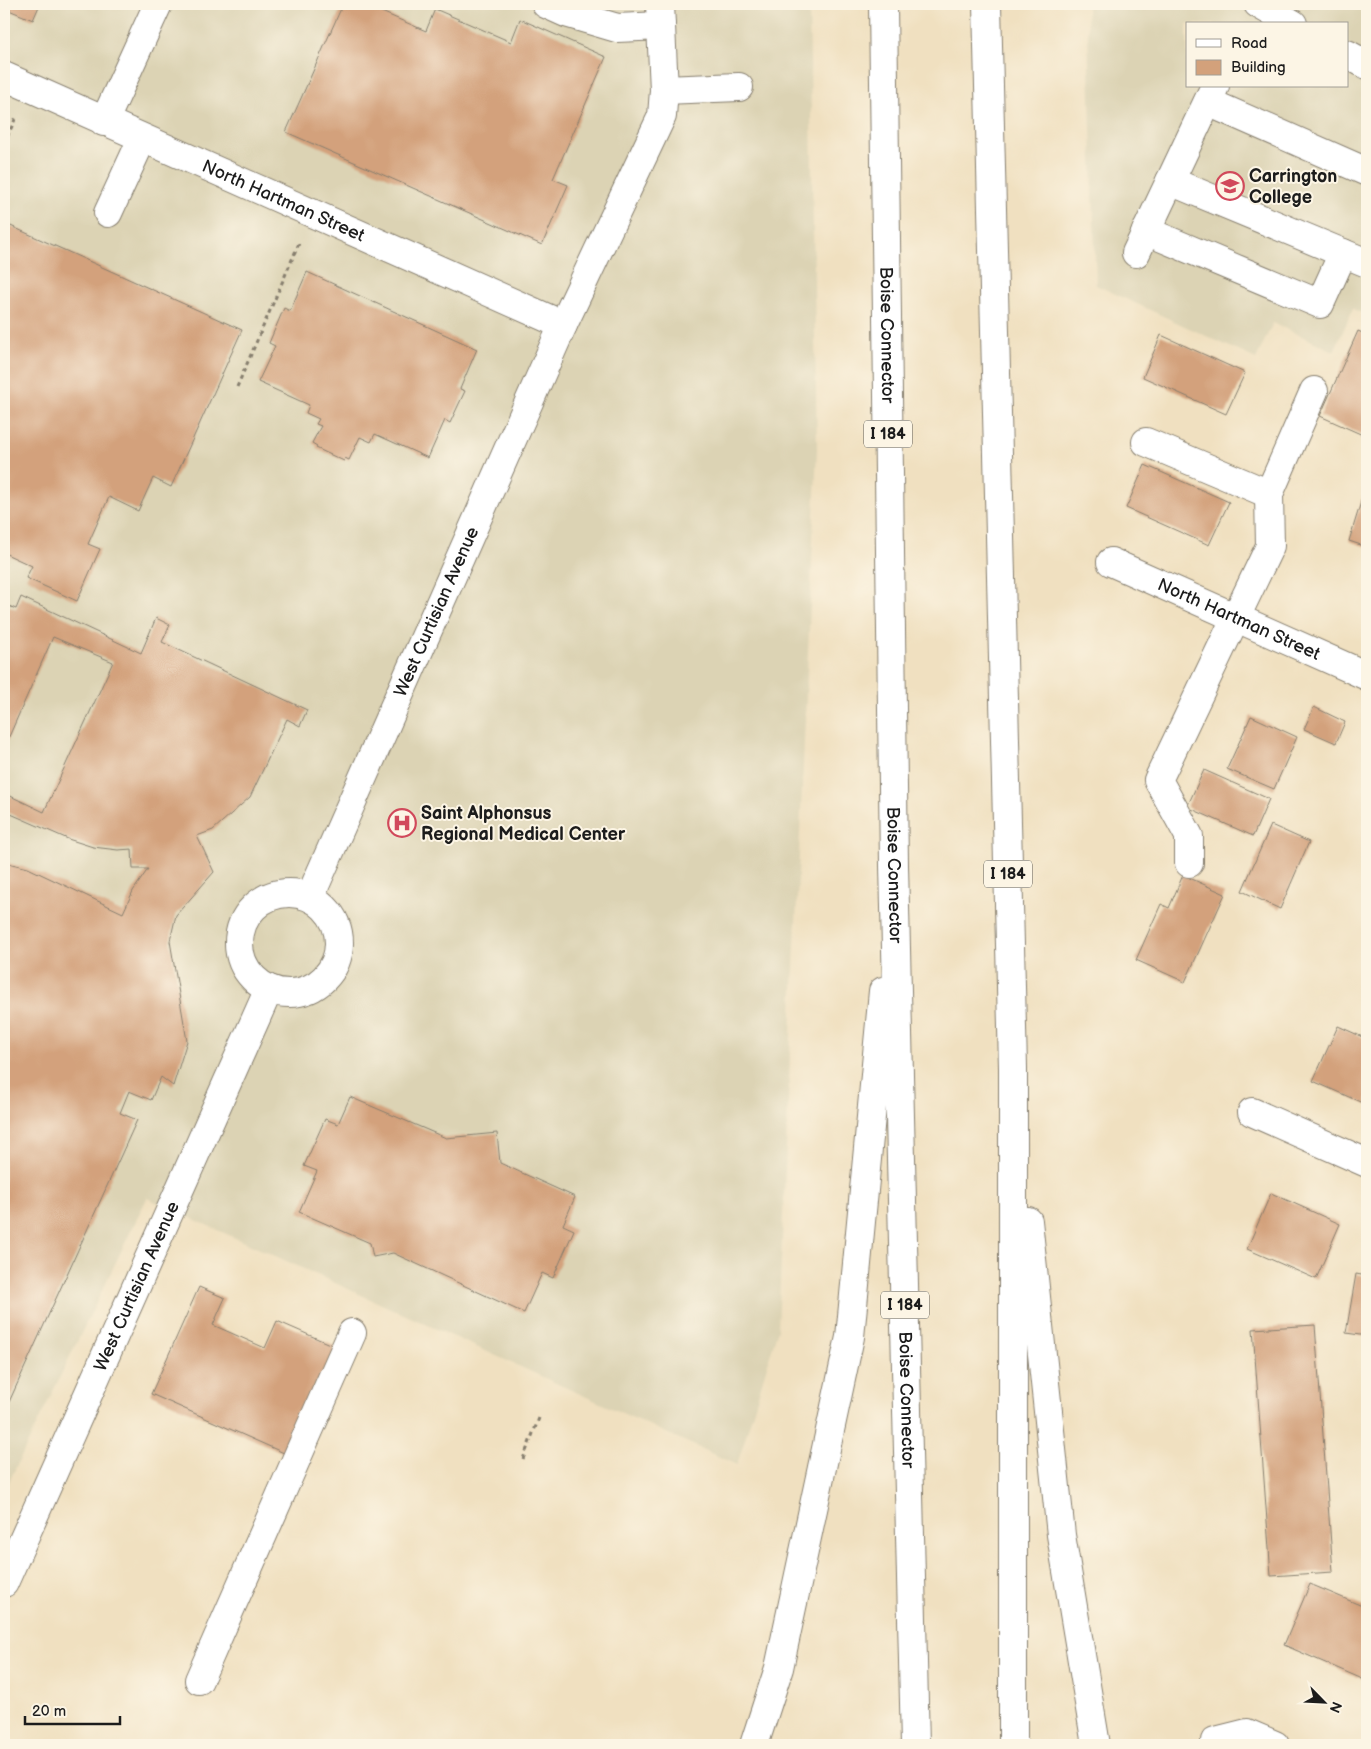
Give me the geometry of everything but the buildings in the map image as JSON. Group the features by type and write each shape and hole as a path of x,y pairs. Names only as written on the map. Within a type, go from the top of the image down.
{"main road":[{"path":"104,122 158,4"},
{"path":"546,4 566,13 617,28 660,15"},
{"name":"Boise Connector","path":"883,4 894,865 915,1745"},
{"name":"I 184","path":"987,4 1013,1068 1013,1745"},
{"path":"1246,22 1256,4 1289,22"},
{"name":"West Curtisian Avenue","path":"310,897 563,325 662,116 664,90 660,15"},
{"path":"1348,55 1367,66"},
{"name":"North Hartman Street","path":"4,76 563,325"},
{"path":"664,90 739,87"},
{"path":"1170,181 1355,258 1320,304 1141,242 1211,94 1367,172"},
{"path":"108,213 142,139"},
{"path":"1189,864 1189,836 1158,780 1270,546 1269,494 1314,391"},
{"path":"1146,442 1269,494"},
{"name":"North Hartman Street","path":"1111,562 1367,676"},
{"path":"754,1745 779,1668 850,1337 894,865"},
{"path":"295,892 310,897 324,906 335,921 340,938 335,963 331,971 319,984 303,992 286,994 269,989 256,981 246,968 240,954 239,938 243,922 252,909 264,899 279,893 295,892"},
{"name":"West Curtisian Avenue","path":"7,1570 269,989"},
{"path":"1013,1068 1060,1535 1096,1745"},
{"path":"1252,1112 1367,1163"},
{"path":"199,1680 352,1333"},
{"path":"1216,1745 1215,1742 1247,1733 1275,1745"}],"path":[{"path":"4,144 19,110"},
{"path":"237,387 302,236"},
{"path":"523,1459 539,1418"}],"shaded area":[{"name":"Saint Alphonsus Regional Medical Center","path":"4,4 809,4 817,449 778,1329 737,1465 147,1198 4,1492"},
{"name":"Carrington College","path":"1087,4 1367,4 1367,315 1353,309 1334,351 1273,323 1256,359 1096,285"}],"place":[{"name":"Carrington College","path":"1230,186"},
{"name":"Saint Alphonsus Regional Medical Center","path":"402,823"}]}
